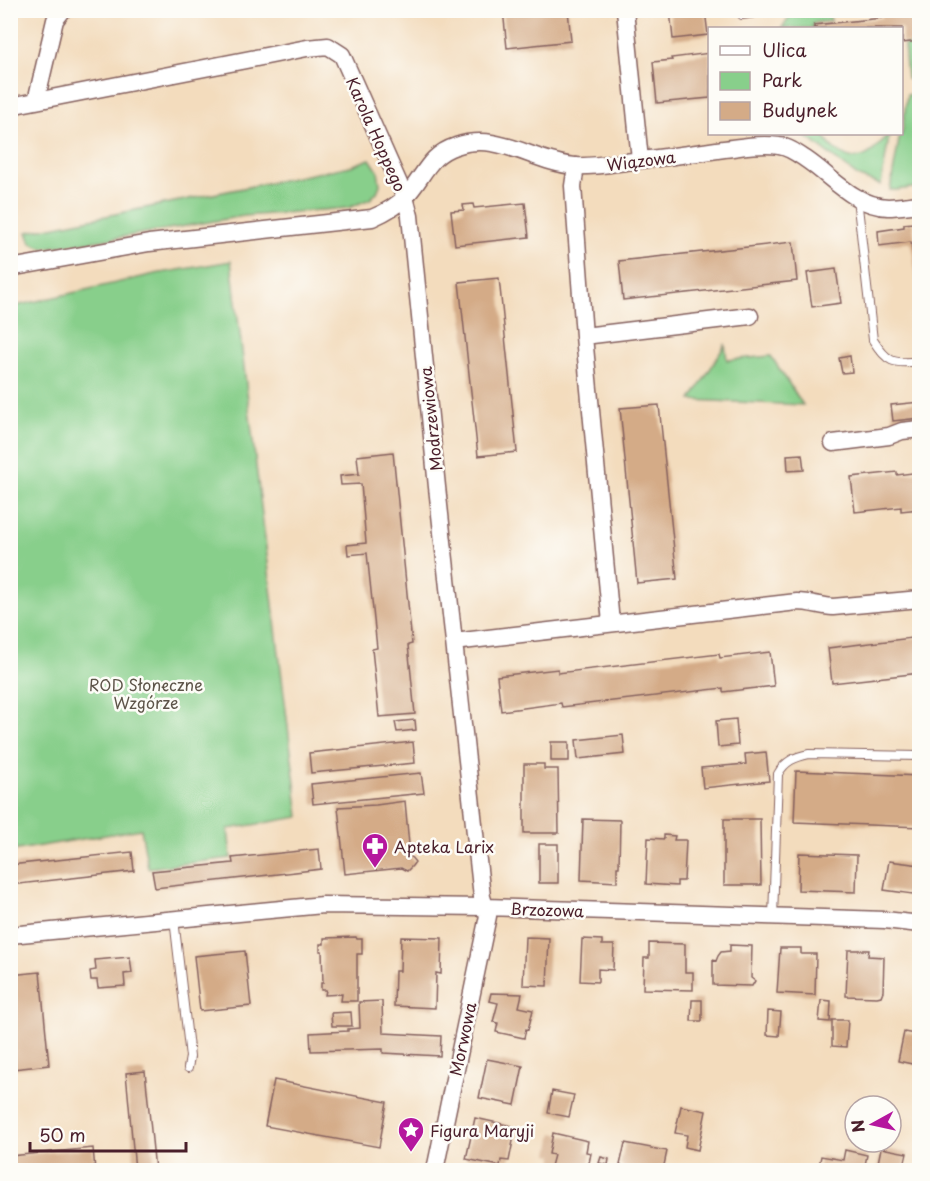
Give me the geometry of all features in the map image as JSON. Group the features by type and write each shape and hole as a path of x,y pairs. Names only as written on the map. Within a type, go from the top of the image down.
{"street":[{"path":"36,101 55,20 63,10"},
{"path":"625,10 640,160"},
{"name":"Karola Hoppego","path":"10,106 307,48 328,46 342,55 405,197 381,214 361,220 149,243 11,266"},
{"name":"Wiązowa","path":"405,197 425,169 437,157 458,145 469,143 501,144 556,163 576,166 767,145 781,146 802,157 843,189 874,205 885,207 920,204"},
{"path":"576,166 573,186 584,336 611,623"},
{"name":"Modrzewiowa","path":"405,197 410,216 453,642 485,908"},
{"path":"584,336 750,316"},
{"path":"833,443 889,436 902,431 920,429"},
{"path":"453,642 797,602 833,607 920,599"},
{"name":"Brzozowa","path":"10,935 323,905 885,920 920,924"},
{"name":"Morwowa","path":"435,1170 488,916 485,908"}],"lane":[{"path":"742,15 776,10"},
{"path":"858,198 873,340 883,356 895,362 920,361"},
{"path":"773,917 778,774 786,763 798,756 809,754 920,756"},
{"path":"174,919 190,1057 188,1068"}],"green space":[{"path":"829,11 831,21 813,23 813,27 783,27 790,16"},
{"path":"920,43 919,84 907,78 904,45"},
{"path":"907,94 919,97 919,187 890,190 900,135 903,135"},
{"path":"802,135 824,135 827,142 838,152 844,156 857,158 867,155 886,136 889,137 881,185 859,177"},
{"path":"370,159 378,171 380,185 377,192 370,199 348,208 244,216 43,248 31,243 27,232 351,166"},
{"name":"ROD Słoneczne Wzgórze","path":"231,261 299,817 228,829 231,858 148,868 141,829 11,851 11,307 155,274"},
{"path":"725,345 727,360 771,356 803,405 691,400"}],"building":[{"path":"503,10 568,10 571,41 507,48"},
{"path":"670,10 705,10 708,35 673,39"},
{"path":"881,10 920,10 920,41 903,43 903,27 814,27 814,25 882,18"},
{"path":"708,53 708,98 657,103 653,62 672,60 671,58"},
{"path":"525,203 529,237 455,245 451,211 464,210 463,205 473,204 474,208"},
{"path":"913,223 915,241 920,241 920,288 918,289 911,242 879,246 878,231 904,227 904,224"},
{"path":"793,242 797,281 623,300 619,261"},
{"path":"836,269 841,303 812,307 807,273"},
{"path":"499,278 517,452 478,456 459,282"},
{"path":"850,356 852,372 842,373 839,358"},
{"path":"920,402 920,418 893,421 891,405"},
{"path":"659,405 677,579 637,583 620,408"},
{"path":"393,452 412,644 408,645 415,714 379,717 372,649 377,648 367,553 348,555 347,545 366,543 361,484 341,485 340,476 359,474 357,456"},
{"path":"802,454 804,470 788,471 787,455"},
{"path":"897,472 897,475 920,472 920,509 901,511 901,507 855,512 851,477"},
{"path":"920,637 920,673 832,683 828,648"},
{"path":"770,652 774,686 723,692 723,688 562,707 561,703 501,711 497,676 558,669 558,673 719,654 720,658"},
{"path":"736,719 738,745 718,747 716,721"},
{"path":"415,720 416,730 397,732 395,722"},
{"path":"623,735 625,754 578,759 576,740"},
{"path":"413,742 415,763 311,773 309,753"},
{"path":"551,742 569,742 569,761 551,761"},
{"path":"766,752 769,781 703,788 701,768 746,764 745,754"},
{"path":"524,764 544,764 544,769 558,769 559,833 524,833"},
{"path":"796,771 920,776 920,827 794,822"},
{"path":"421,773 424,793 313,804 311,784"},
{"path":"405,801 410,856 415,862 412,866 407,871 401,868 345,874 338,807"},
{"path":"583,819 620,820 617,882 581,880"},
{"path":"724,819 760,819 761,885 724,885"},
{"path":"664,835 675,836 674,840 686,840 684,881 677,881 677,886 646,884 648,838 664,839"},
{"path":"539,844 558,844 558,883 539,883"},
{"path":"319,849 321,869 155,888 152,871 233,863 232,858"},
{"path":"132,852 134,871 10,885 10,865"},
{"path":"799,853 857,855 856,892 798,890"},
{"path":"889,861 920,865 920,895 884,890"},
{"path":"356,937 362,939 362,954 357,954 357,1001 341,1001 342,994 325,995 326,990 321,990 321,983 323,983 320,944 324,944 324,938"},
{"path":"401,937 442,938 441,974 436,973 435,1008 394,1006 395,971 400,971"},
{"path":"525,937 549,938 547,986 523,985"},
{"path":"582,939 602,940 602,945 614,945 613,970 598,969 598,982 580,981"},
{"path":"649,943 685,944 685,972 693,972 693,990 643,989 644,958 649,958"},
{"path":"730,945 752,946 751,978 755,981 752,986 713,985 713,960 716,961 721,952 730,951"},
{"path":"780,948 801,948 801,954 816,954 815,995 777,993"},
{"path":"848,950 869,950 868,956 884,957 881,996 846,996"},
{"path":"245,951 251,1006 200,1011 194,956"},
{"path":"130,957 132,973 124,974 125,986 98,988 97,980 91,980 90,971 96,970 95,960"},
{"path":"40,972 49,1065 13,1069 10,1046 10,975"},
{"path":"491,993 522,994 519,1007 533,1010 524,1038 496,1032 498,1023 493,1022 498,1003 489,1001"},
{"path":"692,1000 702,1000 702,1021 691,1021"},
{"path":"821,1000 831,1001 830,1022 819,1021"},
{"path":"382,1001 383,1033 441,1036 440,1056 383,1053 383,1049 311,1051 310,1033 360,1028 359,1002"},
{"path":"768,1011 781,1012 779,1036 767,1035"},
{"path":"351,1012 352,1026 332,1026 331,1013"},
{"path":"832,1020 848,1020 846,1047 832,1046"},
{"path":"904,1032 920,1035 920,1055 917,1065 898,1061"},
{"path":"487,1059 523,1066 515,1105 479,1098"},
{"path":"145,1071 155,1170 135,1170 126,1073"},
{"path":"274,1080 387,1102 379,1147 265,1126"},
{"path":"552,1091 574,1095 569,1117 548,1113"},
{"path":"681,1106 706,1111 698,1150 685,1147 687,1135 675,1133"},
{"path":"475,1118 512,1126 511,1130 515,1131 509,1161 501,1160 500,1166 466,1159"},
{"path":"553,1133 588,1141 586,1152 591,1153 588,1168 550,1170 554,1155 549,1154"},
{"path":"625,1143 667,1151 663,1170 622,1170 623,1166 620,1165"},
{"path":"93,1148 95,1170 10,1170 10,1156"},
{"path":"907,1153 903,1170 877,1168 880,1154"},
{"path":"844,1154 867,1155 864,1170 818,1170 821,1156 843,1160"},
{"path":"601,1157 609,1159 608,1165 599,1163"}],"place":[{"name":"Apteka Larix","path":"375,869"},
{"name":"Figura Maryji","path":"411,1153"}]}
